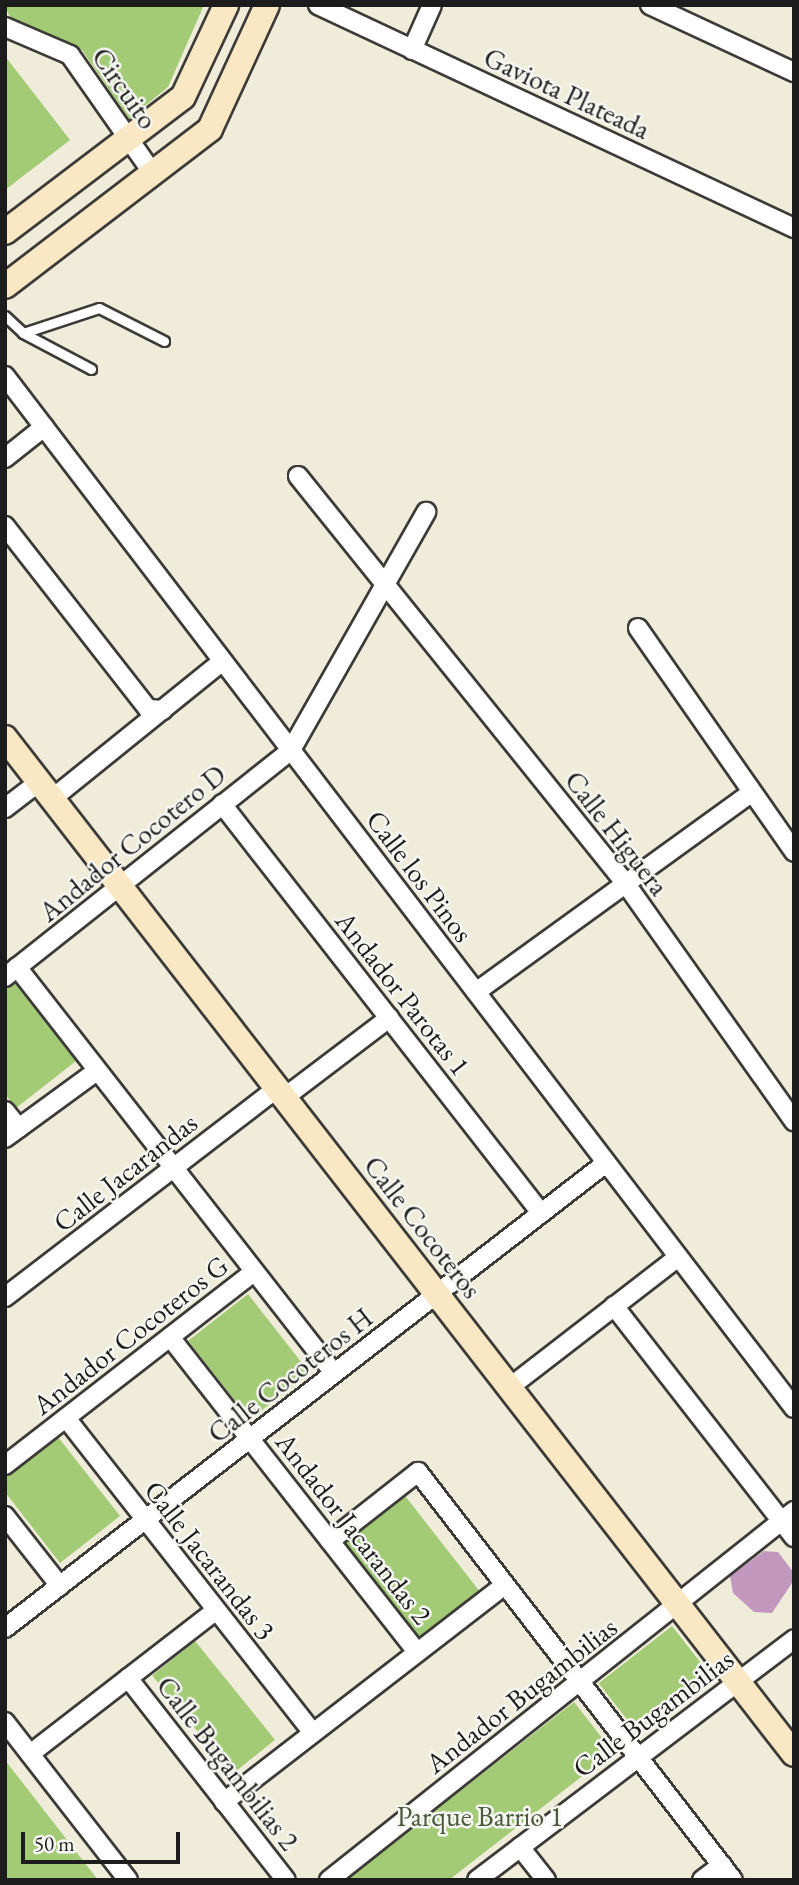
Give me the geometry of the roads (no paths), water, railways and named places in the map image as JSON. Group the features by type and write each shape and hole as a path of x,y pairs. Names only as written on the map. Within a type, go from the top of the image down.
{"street":[{"path":"5,232 183,97 226,5"},
{"path":"5,286 154,175 210,129 267,5"},
{"name":"Gaviota Plateada","path":"318,5 794,228"},
{"path":"412,50 432,5"},
{"path":"650,5 681,12 794,72"},
{"name":"Circuito","path":"5,27 70,55 154,175"},
{"name":"Calle los Pinos","path":"5,376 794,1408"},
{"path":"5,458 44,428"},
{"name":"Calle Higuera","path":"298,476 626,884 794,1121"},
{"path":"291,750 426,512"},
{"path":"5,526 148,709 163,710"},
{"path":"638,628 794,852"},
{"path":"5,808 46,790 163,710 223,661"},
{"name":"Calle Cocoteros","path":"5,738 794,1754"},
{"name":"Andador Cocotero D","path":"11,972 291,750"},
{"path":"476,992 751,793"},
{"name":"Andador Parotas 1","path":"222,804 541,1213"},
{"path":"11,972 97,1071 334,1373"},
{"name":"Calle Jacarandas","path":"5,1297 173,1168 389,1018"},
{"path":"5,1111 12,1133 97,1071"},
{"name":"Calle Cocoteros H","path":"5,1628 606,1163"},
{"path":"510,1387 678,1257"},
{"name":"Andador Cocoteros G","path":"5,1465 254,1272"},
{"path":"614,1307 787,1516 794,1536"},
{"name":"Andador Jacarandas 2","path":"170,1337 417,1652"},
{"name":"Calle Jacarandas 3","path":"66,1418 313,1733"},
{"path":"330,1541 418,1472 733,1880"},
{"path":"5,1516 60,1586"},
{"name":"Andador Bugambilias","path":"329,1880 679,1605 787,1516"},
{"path":"224,1802 505,1584"},
{"path":"30,1754 216,1610"},
{"name":"Calle Bugambilias","path":"477,1880 794,1639"},
{"name":"Calle Bugambilias 2","path":"128,1678 286,1880"},
{"path":"5,1722 128,1880"},
{"path":"520,1847 546,1880"},
{"path":"702,1880 722,1865"}],"lane":[{"path":"23,333 99,307 164,341"},
{"path":"5,316 23,333 91,369"}],"park label":[{"name":"Parque Barrio 1","path":"480,1816"}]}
